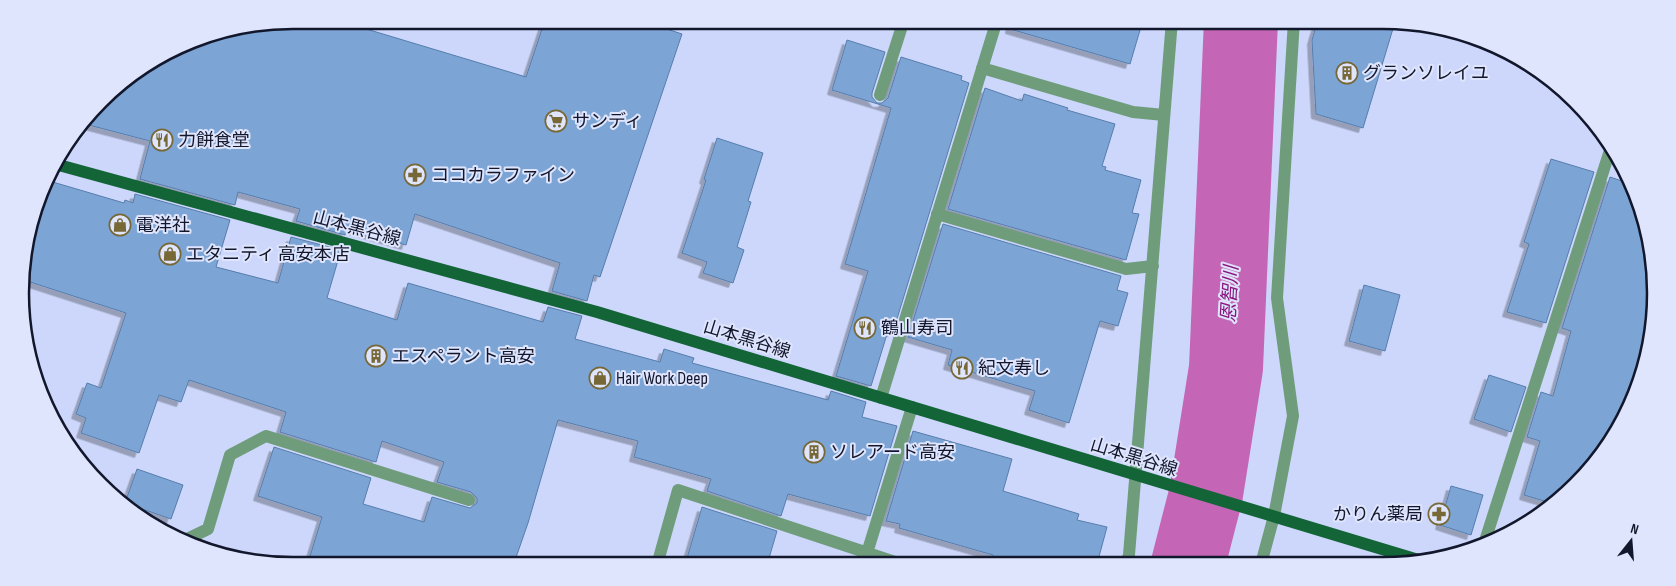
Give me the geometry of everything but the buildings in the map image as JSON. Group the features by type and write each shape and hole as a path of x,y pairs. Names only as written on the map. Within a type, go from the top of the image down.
{"main road":[{"name":"山本黒谷線","path":"61,166 597,312 1406,556"}],"street":[{"path":"880,95 901,29"},
{"path":"881,398 993,29"},
{"path":"1128,557 1171,29"},
{"path":"1263,557 1274,516 1293,416 1277,298 1293,29"},
{"path":"982,68 1134,112 1164,115"},
{"path":"1487,536 1609,156"},
{"path":"937,214 1126,269 1153,266"},
{"path":"867,553 912,407"},
{"path":"192,537 208,529 230,454 266,436 469,500"},
{"path":"659,557 678,490 879,557"}],"waterway":[{"name":"恩智川","path":"1190,557 1206,494 1226,368 1241,29"}],"place":[{"name":"グランソレイユ","path":"1347,73"},
{"name":"サンディ","path":"556,121"},
{"name":"力餅食堂","path":"162,140"},
{"name":"ココカラファイン","path":"415,175"},
{"name":"電洋社","path":"120,225"},
{"name":"エタニティ 高安本店","path":"170,254"},
{"name":"鶴山寿司","path":"865,328"},
{"name":"エスペラント高安","path":"376,356"},
{"name":"紀文寿し","path":"962,368"},
{"name":"Hair Work Deep","path":"600,378"},
{"name":"ソレアード高安","path":"814,452"},
{"name":"かりん薬局","path":"1439,514"}]}
